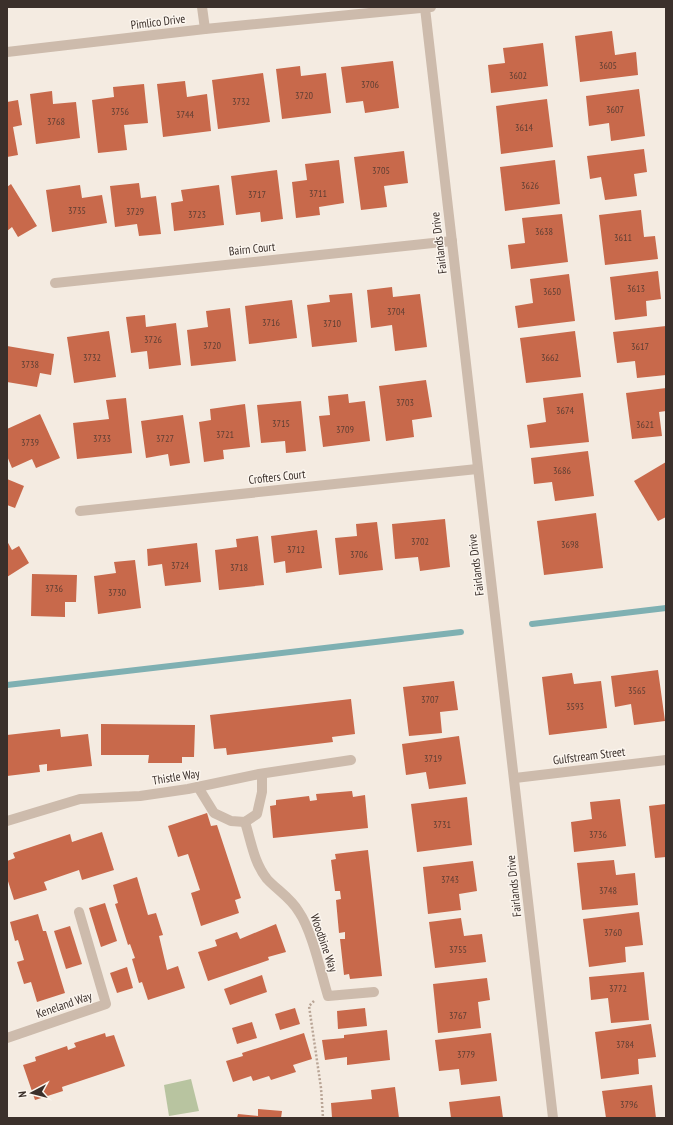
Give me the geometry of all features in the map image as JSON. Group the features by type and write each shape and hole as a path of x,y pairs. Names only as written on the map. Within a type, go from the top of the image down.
{"street":[{"path":"202,7 205,29"},
{"name":"Pimlico Drive","path":"7,52 205,29 428,7"},
{"name":"Fairlands Drive","path":"428,7 477,469 515,778 553,1118"},
{"name":"Bairn Court","path":"55,283 452,241"},
{"name":"Crofters Court","path":"80,511 477,469"},
{"name":"Thistle Way","path":"7,821 80,799 140,796 351,760"},
{"name":"Gulfstream Street","path":"515,778 666,760"},
{"path":"198,787 214,813 231,821 245,822 257,814 262,792 262,774"},
{"name":"Woodbine Way","path":"245,822 256,860 267,879 284,894 300,912 313,945 328,996 374,992"},
{"name":"Keneland Way","path":"7,1038 106,1004 79,912"}],"path":[{"path":"323,1118 321,1088 309,1006 326,990"}],"green space":[{"path":"191,1079 199,1111 169,1116 164,1085"}],"building":[{"path":"612,31 615,55 636,52 638,75 580,82 575,36"},
{"path":"543,43 548,86 491,93 488,65 505,63 503,48"},
{"path":"393,61 399,108 365,113 363,101 346,103 341,67"},
{"path":"300,66 301,76 326,73 331,113 282,119 276,69"},
{"path":"263,73 270,122 218,129 212,80"},
{"path":"185,81 187,97 207,94 211,131 163,137 157,84"},
{"path":"144,84 148,123 124,125 127,150 98,153 92,100 114,97 113,87"},
{"path":"639,89 645,136 611,141 609,123 589,126 586,96"},
{"path":"52,91 53,104 76,102 80,138 36,144 30,94"},
{"path":"547,99 553,147 501,154 496,106"},
{"path":"18,100 22,125 13,127 18,155 7,157 7,102"},
{"path":"644,149 647,172 634,174 637,196 605,200 601,177 590,179 587,156"},
{"path":"404,151 408,183 384,186 387,207 361,210 354,157"},
{"path":"339,160 344,203 319,207 320,215 296,218 292,182 307,180 305,164"},
{"path":"555,160 560,204 505,211 500,167"},
{"path":"277,170 283,219 261,222 260,212 236,215 231,176"},
{"path":"139,183 141,198 156,196 161,234 139,236 137,224 115,227 110,186"},
{"path":"11,184 37,226 18,237 12,227 7,231 7,187"},
{"path":"80,185 82,198 102,195 107,223 52,232 46,190"},
{"path":"219,185 224,225 174,231 171,203 183,201 181,190"},
{"path":"641,210 644,237 655,236 658,259 605,265 599,215"},
{"path":"562,214 568,262 511,269 508,245 525,243 522,218"},
{"path":"658,271 661,299 646,301 647,316 615,320 610,277"},
{"path":"569,274 575,321 518,328 515,306 533,303 530,279"},
{"path":"392,287 393,297 420,294 427,347 395,351 392,325 371,328 367,290"},
{"path":"352,293 357,342 312,347 307,305 330,302 329,295"},
{"path":"292,300 297,338 249,344 245,306"},
{"path":"230,308 236,361 191,366 187,330 208,327 206,311"},
{"path":"145,315 146,327 176,323 181,365 149,369 147,351 131,353 126,317"},
{"path":"666,326 666,375 637,378 635,361 617,363 613,332"},
{"path":"109,331 116,377 74,383 67,337"},
{"path":"575,331 581,377 526,383 520,338"},
{"path":"7,346 54,354 51,375 40,373 37,387 7,382"},
{"path":"426,380 432,417 412,420 414,437 386,441 379,386"},
{"path":"666,388 666,411 659,412 662,436 632,439 626,393"},
{"path":"583,393 589,442 530,448 527,425 546,422 543,398"},
{"path":"348,394 349,403 365,401 370,441 323,447 319,416 330,415 328,396"},
{"path":"126,398 132,453 77,459 73,423 109,419 106,400"},
{"path":"301,401 306,451 286,453 285,441 261,443 257,405"},
{"path":"245,404 250,447 223,450 224,459 204,462 199,422 211,420 210,409"},
{"path":"40,414 60,458 36,468 32,459 12,468 7,456 7,429"},
{"path":"183,415 190,463 170,466 168,454 146,458 141,421"},
{"path":"588,451 594,496 555,501 552,482 534,484 531,458"},
{"path":"666,462 666,517 658,521 634,481"},
{"path":"7,479 24,486 15,508 7,505"},
{"path":"596,513 603,568 544,575 537,521"},
{"path":"445,519 450,567 420,571 418,557 395,559 392,524"},
{"path":"377,522 383,570 339,575 335,538 357,536 356,524"},
{"path":"317,530 322,568 286,573 285,561 274,563 271,536"},
{"path":"258,536 264,585 219,590 215,550 237,547 236,539"},
{"path":"7,541 12,550 19,546 29,563 7,577"},
{"path":"197,543 201,582 165,586 162,564 148,566 147,549"},
{"path":"135,560 141,608 98,614 94,576 116,573 114,562"},
{"path":"32,574 77,575 76,602 65,602 65,617 31,616"},
{"path":"658,670 665,721 634,725 631,704 615,707 611,676"},
{"path":"572,673 574,684 601,681 607,728 549,735 542,677"},
{"path":"454,681 458,710 440,712 442,733 409,736 403,687"},
{"path":"351,699 355,734 332,737 333,742 227,755 226,748 214,749 210,715"},
{"path":"101,724 195,725 194,757 182,757 182,763 148,763 149,755 101,755"},
{"path":"60,729 61,737 88,734 92,766 47,771 47,764 39,765 40,772 7,776 7,735"},
{"path":"459,736 466,784 429,789 426,772 406,775 402,744"},
{"path":"352,791 353,797 365,795 368,828 273,838 270,806 276,805 276,800 309,796 310,801 317,800 316,794"},
{"path":"467,797 472,845 417,852 411,804"},
{"path":"620,799 626,846 574,852 571,822 592,819 590,802"},
{"path":"666,804 666,857 655,858 649,806"},
{"path":"207,813 211,826 217,825 241,898 235,900 239,913 201,926 191,893 200,890 188,854 178,857 168,826"},
{"path":"102,832 114,870 82,880 79,870 44,882 47,890 14,900 7,878 7,861 15,858 13,853 70,834 72,842"},
{"path":"368,850 382,976 350,979 349,974 344,975 340,939 345,939 345,932 339,933 336,900 341,899 340,891 335,891 331,860 336,859 335,854"},
{"path":"614,860 616,875 635,873 638,905 582,910 577,863"},
{"path":"473,861 477,891 459,894 461,910 428,914 423,867"},
{"path":"137,877 148,915 156,913 163,935 159,936 167,970 178,966 185,988 148,1000 142,982 139,983 132,959 135,958 130,944 128,945 115,904 118,903 113,885"},
{"path":"105,903 117,941 101,947 89,908"},
{"path":"639,912 643,945 625,947 626,962 589,967 583,919"},
{"path":"38,914 43,931 46,931 65,993 37,1002 31,982 24,984 17,962 24,960 18,940 15,941 10,922"},
{"path":"461,918 464,936 482,934 486,962 435,968 429,922"},
{"path":"276,924 286,952 268,957 269,960 208,981 198,952 217,946 215,940 237,932 240,939"},
{"path":"70,926 82,964 66,969 54,931"},
{"path":"127,967 133,988 117,993 110,973"},
{"path":"644,972 649,1020 611,1023 608,998 591,1000 589,977"},
{"path":"262,975 267,992 230,1005 224,989"},
{"path":"487,978 490,1000 478,1002 481,1028 438,1033 433,984"},
{"path":"295,1008 300,1024 280,1030 275,1014"},
{"path":"365,1008 367,1026 338,1029 337,1011"},
{"path":"252,1022 257,1038 237,1044 232,1028"},
{"path":"651,1024 656,1057 638,1059 639,1074 601,1079 595,1032"},
{"path":"387,1030 390,1060 347,1065 347,1057 325,1060 322,1040 344,1038 344,1035"},
{"path":"105,1033 106,1037 114,1035 125,1066 62,1087 63,1091 35,1100 23,1065 36,1061 35,1057 67,1046 68,1050 76,1047 74,1043"},
{"path":"304,1033 312,1059 293,1065 296,1072 271,1080 269,1076 253,1081 251,1076 233,1082 226,1061 243,1056 242,1053"},
{"path":"491,1033 497,1081 461,1085 459,1069 439,1071 435,1040"},
{"path":"652,1085 656,1118 606,1118 602,1091"},
{"path":"395,1087 399,1118 332,1118 331,1103 372,1099 371,1090"},
{"path":"500,1096 503,1118 451,1118 449,1102"},
{"path":"258,1109 282,1111 281,1118 237,1118 238,1114 258,1116"}],"waterway":[{"path":"532,624 666,608"},
{"path":"7,685 461,632"}]}
